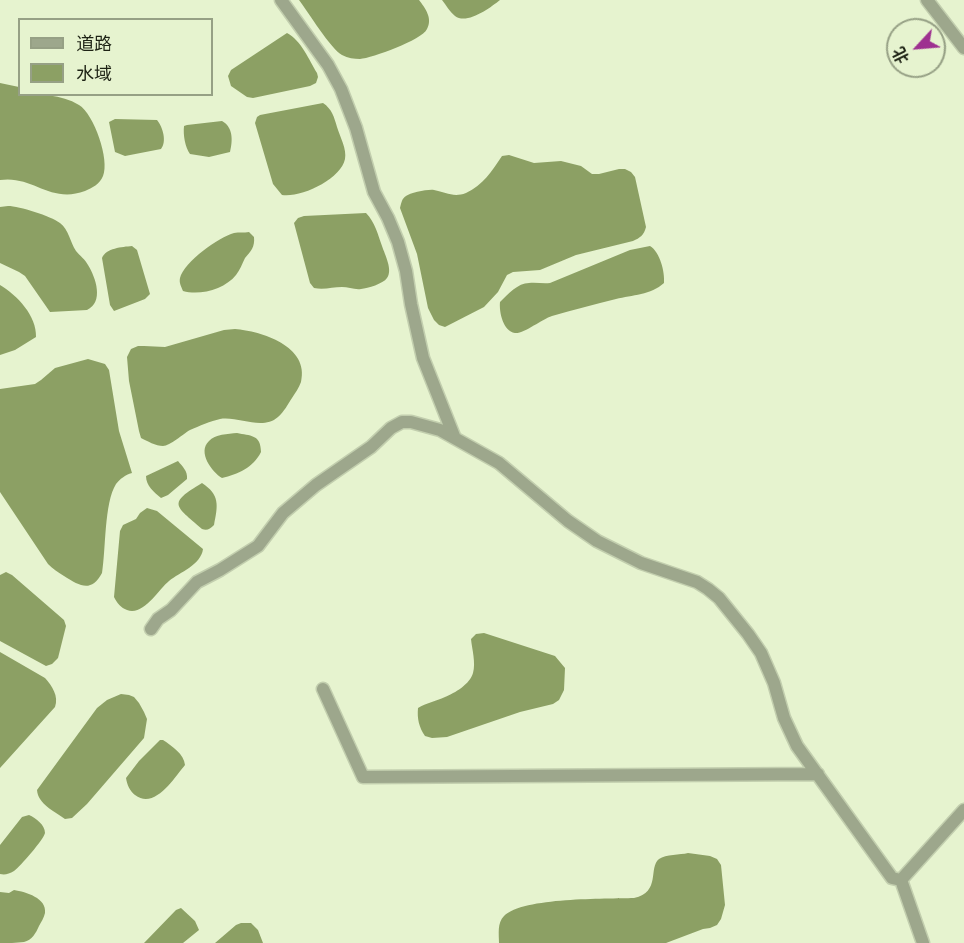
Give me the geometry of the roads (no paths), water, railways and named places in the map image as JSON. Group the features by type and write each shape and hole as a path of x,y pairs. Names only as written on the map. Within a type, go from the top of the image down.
{"street":[{"path":"281,0 328,65 356,128 374,192 398,242 423,358 454,436"},
{"path":"927,0 964,48"},
{"path":"151,629 198,582 258,546 283,513 316,484 370,447 390,428 402,422 411,422 440,430 500,464 568,521 597,541 641,563 697,582 718,598 761,653 774,683 784,718 797,746 892,878 901,880"},
{"path":"323,689 363,777 818,774"},
{"path":"901,880 964,810"},
{"path":"901,880 924,943"}],"water":[{"path":"299,0 419,0 428,13 429,25 416,38 396,48 366,58 351,58 342,55 332,46"},
{"path":"442,0 500,0 472,17 460,18 455,16"},
{"path":"287,33 301,45 308,56 317,73 316,83 253,98 247,97 231,86 228,76 231,70"},
{"path":"0,83 18,87 18,96 57,97 72,101 85,110 95,127 104,159 105,169 98,183 85,191 62,194 22,181 0,180"},
{"path":"323,103 332,114 344,147 345,159 342,166 319,186 299,193 282,195 273,184 255,123 257,117"},
{"path":"115,119 157,120 164,134 163,146 161,149 125,156 115,152 109,122"},
{"path":"222,121 231,134 230,152 209,157 190,154 185,141 184,126"},
{"path":"509,155 534,163 561,161 581,166 592,174 619,169 631,172 635,177 645,230 638,239 633,241 576,255 540,270 513,272 507,275 498,292 484,307 445,327 439,325 428,308 417,254 400,208 402,201 408,195 428,190 453,195 466,193 482,182 502,156"},
{"path":"8,206 56,220 63,226 76,251 87,263 94,276 97,296 87,310 50,312 25,276 0,263 0,207"},
{"path":"366,213 374,224 389,267 387,278 379,284 361,289 314,288 310,283 294,223 298,218 304,216"},
{"path":"249,232 254,237 253,246 231,280 219,288 204,292 183,291 180,278 195,258 228,235"},
{"path":"132,246 137,250 150,294 145,299 114,311 110,305 102,258 111,250"},
{"path":"650,246 657,253 663,268 664,283 659,287 641,294 552,316 519,333 507,329 501,316 500,302 517,287 525,283 550,283 630,250"},
{"path":"0,285 13,294 30,314 36,337 15,350 0,355"},
{"path":"235,329 270,337 291,350 298,359 302,369 301,382 282,413 272,421 265,423 216,420 190,430 163,446 141,438 129,381 127,357 131,349 138,346 165,347"},
{"path":"88,359 105,364 109,370 119,431 132,473 119,480 112,492 107,514 102,573 94,583 85,586 70,580 48,564 0,492 0,389 35,384 55,368"},
{"path":"237,433 257,439 261,452 254,462 244,469 222,478 207,461 206,446 215,437"},
{"path":"178,461 186,471 187,479 161,498 149,486 146,476"},
{"path":"202,483 212,492 216,501 214,525 207,530 202,529 193,521 179,505 183,496"},
{"path":"147,508 157,511 203,549 194,564 169,581 145,606 133,611 123,608 114,597 120,531 123,525 136,519"},
{"path":"6,572 64,620 66,626 58,658 52,664 46,666 0,641 0,575"},
{"path":"484,633 555,656 565,668 564,690 559,700 553,704 520,712 447,737 425,736 419,723 418,708 453,693 469,681 474,665 471,639 476,634"},
{"path":"0,652 45,678 56,699 55,707 0,768"},
{"path":"121,694 134,697 144,712 147,719 144,738 87,804 72,818 65,819 43,803 37,790 97,708 107,700"},
{"path":"160,740 177,751 185,765 157,796 142,799 132,792 126,778"},
{"path":"29,815 42,825 45,830 44,836 14,871 9,874 0,874 0,845 22,817"},
{"path":"688,853 710,856 717,859 721,865 725,905 717,925 666,943 499,943 500,922 504,916 514,910 528,905 566,900 634,898 648,891 653,880 654,868 659,859 669,855"},
{"path":"14,890 30,894 43,903 45,915 35,934 29,940 0,943 0,892 9,893"},
{"path":"181,908 195,921 199,930 183,943 144,943 176,910"},
{"path":"251,923 258,930 263,943 215,943 236,925"}]}
